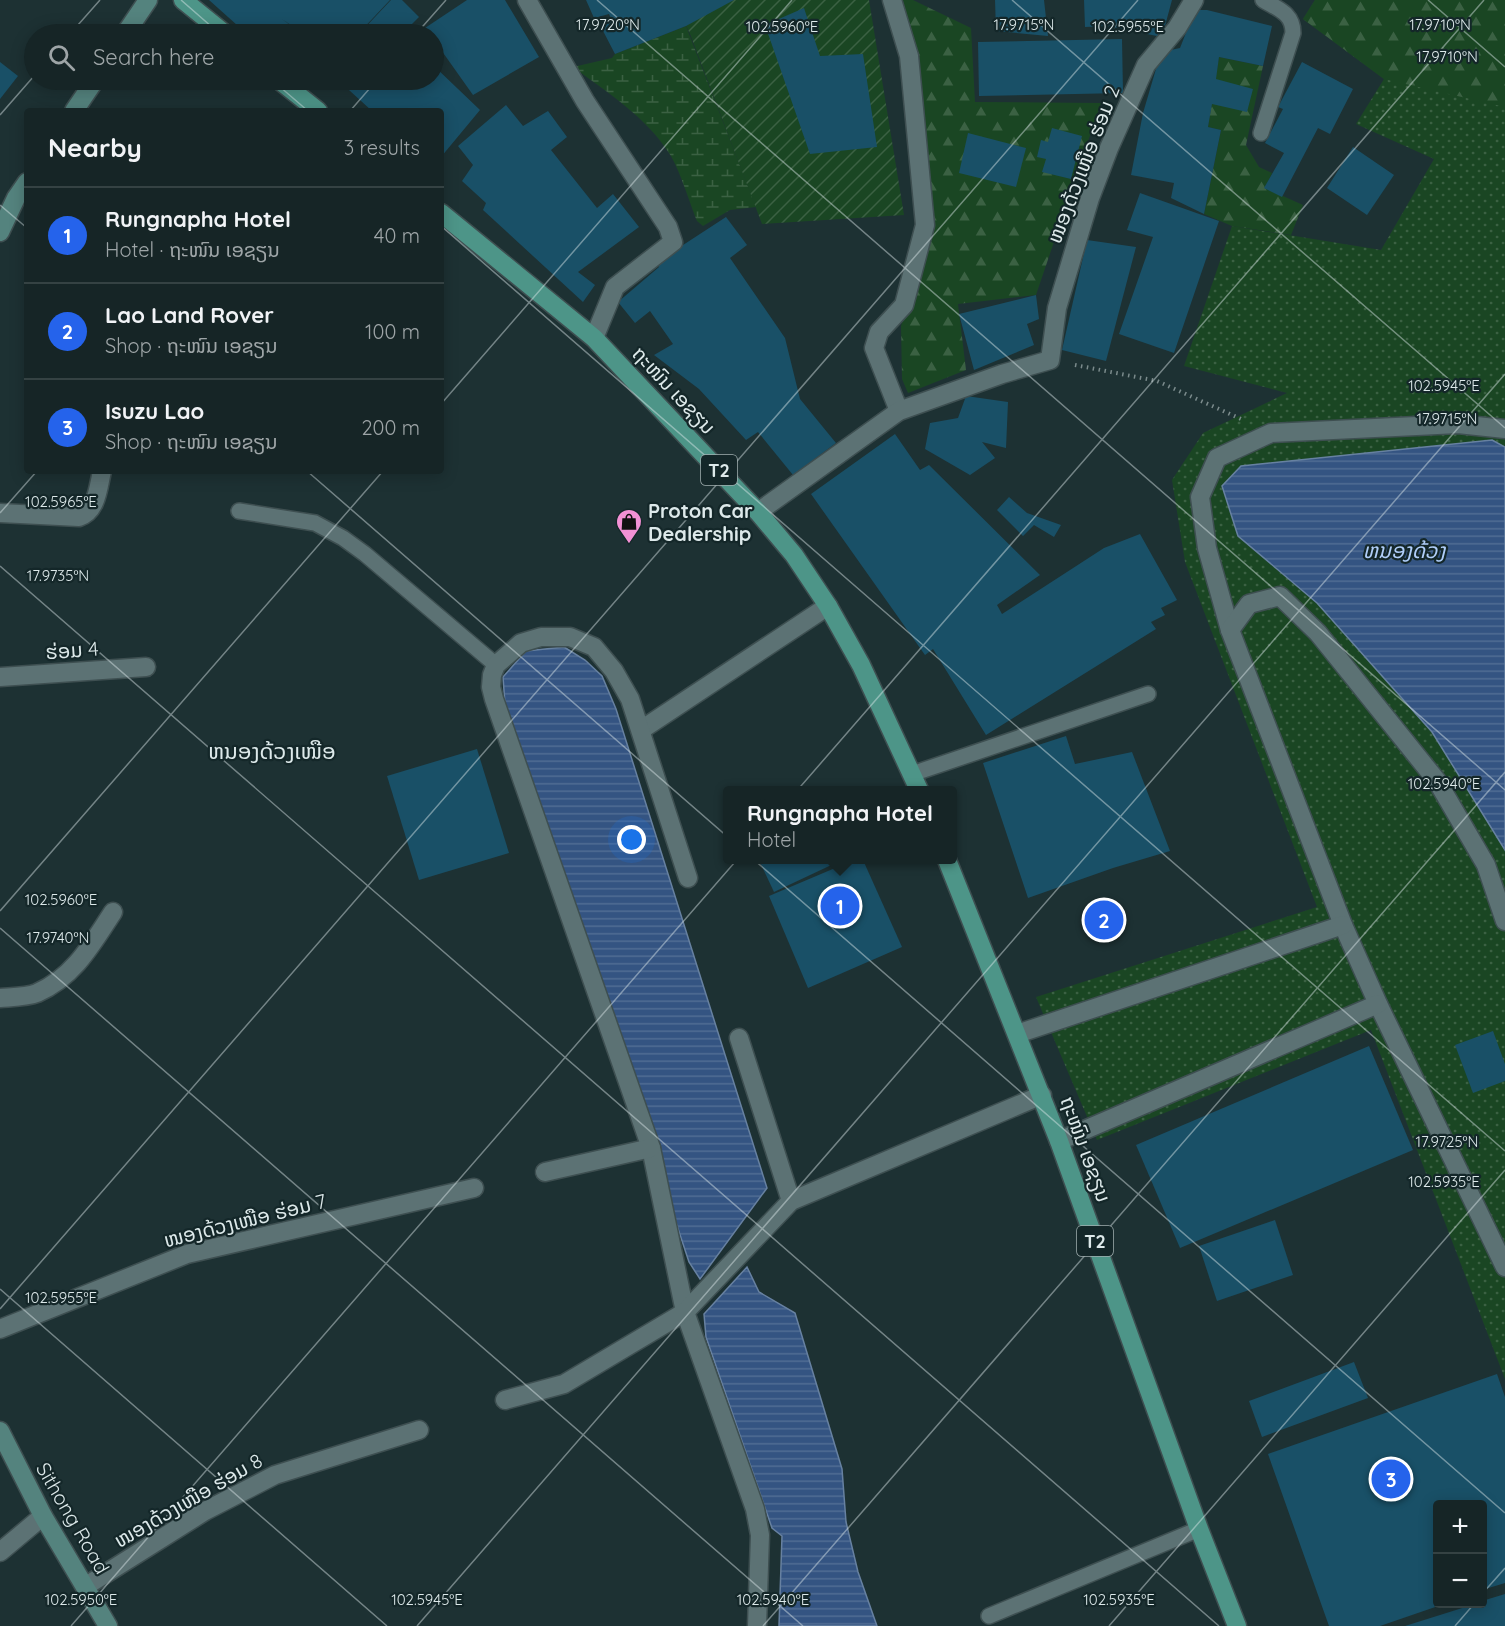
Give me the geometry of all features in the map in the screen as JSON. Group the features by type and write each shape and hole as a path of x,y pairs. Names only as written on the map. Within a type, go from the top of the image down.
{"main road":[{"path":"132,24 148,0"},
{"path":"183,0 213,24"},
{"path":"76,108 88,90"},
{"path":"292,90 314,108"},
{"path":"0,232 24,186"},
{"name":"ຖະໜົນ ເອຊຽນ","path":"444,215 594,339 758,512 794,555 828,606 861,665 916,782"},
{"name":"ຖະໜົນ ເອຊຽນ","path":"949,864 1042,1095 1199,1529 1237,1626"},
{"name":"Sithong Road","path":"0,1431 43,1516 108,1626"}],"street":[{"path":"527,0 585,101 668,228 673,242 615,287 594,339"},
{"path":"892,0 909,56 925,225 904,305 879,332 874,348 899,411"},
{"name":"ໜອງດ້ວງເໜືອ ຮ່ອມ 2","path":"1050,360 1057,308 1090,198 1109,148 1146,64 1177,28 1194,0"},
{"path":"758,512 899,411 1050,360"},
{"path":"1505,429 1458,424 1271,433 1217,458 1200,497 1207,548 1230,630 1343,925 1378,1004 1505,1267"},
{"path":"0,513 80,517 88,514 92,509 101,474"},
{"path":"1230,630 1249,604 1280,596 1318,633 1437,781 1486,865 1505,921"},
{"path":"641,730 828,606"},
{"path":"688,878 630,699 614,671 594,647 570,637 541,637 521,643 496,665 491,687 651,1148 690,1308 755,1509 760,1535 757,1626"},
{"name":"ຮ່ອມ 4","path":"0,677 146,667"},
{"path":"0,998 35,994 60,980 82,960 113,912"},
{"path":"1017,1034 1343,925"},
{"path":"1059,1141 1378,1004"},
{"path":"739,1038 791,1201"},
{"path":"505,1400 564,1384 690,1308 791,1201 1042,1095"},
{"path":"545,1172 651,1148"},
{"name":"ໜອງດ້ວງເໜືອ ຮ່ອມ 7","path":"0,1329 187,1254 474,1188"},
{"name":"ໜອງດ້ວງເໜືອ ຮ່ອມ 8","path":"86,1586 205,1511 275,1475 419,1430"},
{"path":"0,1552 43,1516"}],"lane":[{"path":"1261,133 1293,33 1293,23 1284,12 1263,0"},
{"path":"239,511 315,523 343,538 496,665"},
{"path":"916,782 1148,694"},
{"path":"989,1616 1199,1529"}],"path":[{"path":"1050,360 1157,381 1271,433"}],"green space":[{"path":"674,0 869,0 904,215 762,224 690,34"},
{"path":"903,0 913,0 971,28 975,102 1101,103 1036,295 958,304 966,370 908,393 902,379 901,326 934,229 924,110"},
{"path":"1315,0 1505,0 1505,1379 1371,1030 1097,1140 1036,997 1317,907 1185,562 1172,480 1203,433 1287,393 1184,366 1232,226 1381,250 1434,159 1356,124 1384,79 1303,19"},
{"path":"1315,0 1505,0 1505,107 1384,79 1303,19"},
{"path":"686,26 756,207 730,210 703,226 697,221 677,168 660,140 625,106 573,67 612,58 615,54"},
{"path":"1219,57 1263,66 1246,145 1259,167 1272,173 1265,188 1303,205 1291,235 1232,226 1204,214 1221,130 1208,127"}],"water":[{"name":"ຫນອງດ້ວງ","path":"1492,440 1505,447 1505,850 1432,732 1317,603 1238,536 1222,486 1241,466"},
{"path":"564,647 585,660 602,676 616,709 767,1188 700,1279 689,1262 505,704 503,677 526,651"},
{"path":"747,1267 759,1292 795,1313 842,1469 846,1522 858,1572 877,1626 779,1626 782,1536 772,1528 706,1337 704,1314"}],"building":[{"path":"209,0 390,0 367,24 289,24 282,19 289,24 236,24"},
{"path":"391,0 402,0 419,17 412,24 368,24"},
{"path":"467,0 505,0 539,57 473,95 444,54 444,24 431,24"},
{"path":"586,0 734,0 686,26 615,54 601,27 612,21 609,14 594,18"},
{"path":"995,0 1044,0 1048,36 996,31"},
{"path":"1084,0 1172,0 1162,37 1107,26 1085,27"},
{"path":"804,8 820,56 863,54 877,147 810,154 765,25"},
{"path":"1195,10 1207,10 1272,26 1263,66 1219,57 1216,79 1253,89 1247,112 1212,104 1208,127 1221,130 1204,214 1171,198 1174,183 1131,175 1143,113 1161,52 1180,48"},
{"path":"1122,39 1123,93 979,96 978,42"},
{"path":"0,62 18,76 0,99"},
{"path":"1302,62 1353,89 1330,134 1318,128 1282,197 1264,188 1284,153 1265,143 1283,109 1278,107"},
{"path":"444,76 480,110 444,153 444,108 369,108 349,90 444,90"},
{"path":"506,105 523,126 548,111 567,137 551,150 597,208 613,194 639,227 578,272 595,285 583,302 483,210 486,203 462,181 473,165 458,146"},
{"path":"1052,128 1082,136 1071,179 1042,172 1046,159 1037,157 1041,140 1048,142"},
{"path":"968,133 1026,148 1016,187 959,173"},
{"path":"1353,147 1394,175 1367,215 1327,188"},
{"path":"1140,193 1219,221 1174,353 1119,334 1153,237 1127,230"},
{"path":"726,217 747,245 730,258 785,338 800,399 836,443 793,475 758,432 746,440 699,389 654,355 673,344 650,311 635,323 618,302 659,267 657,262"},
{"path":"1087,240 1136,247 1106,361 1062,350"},
{"path":"1036,295 1039,319 1027,324 1034,345 974,370 959,314"},
{"path":"966,396 1008,402 1006,448 982,442 995,458 970,475 925,449 930,423 958,418"},
{"path":"895,434 920,470 929,465 1040,575 997,605 1002,614 1104,548 1140,534 1177,600 1161,608 1165,615 1151,622 1156,629 986,735 933,649 925,655 811,494"},
{"path":"1009,497 1027,513 1061,525 1054,537 1034,525 1023,536 997,510"},
{"path":"1066,736 1075,764 1132,752 1170,851 1028,898 983,763"},
{"path":"477,749 509,853 419,880 387,776"},
{"path":"761,864 834,864 774,892"},
{"path":"845,864 865,864 902,947 808,988 769,896"},
{"path":"1493,1031 1505,1064 1505,1081 1473,1093 1455,1045"},
{"path":"1369,1046 1413,1150 1180,1248 1136,1145"},
{"path":"1275,1220 1293,1275 1217,1301 1199,1246"},
{"path":"1354,1362 1368,1398 1262,1437 1249,1401"},
{"path":"1497,1374 1505,1397 1505,1583 1487,1588 1487,1500 1433,1500 1433,1608 1380,1626 1329,1626 1268,1454"},
{"path":"1505,1594 1505,1626 1405,1626 1462,1608 1487,1608 1487,1599"}],"place":[{"name":"Proton Car Dealership","path":"629,545"},
{"name":"Rungnapha Hotel","path":"840,906"},
{"name":"Lao Land Rover","path":"1104,920"},
{"name":"Isuzu Lao","path":"1391,1479"}],"district":[{"name":"ຫນອງດ້ວງເໜືອ","path":"272,751"}]}
